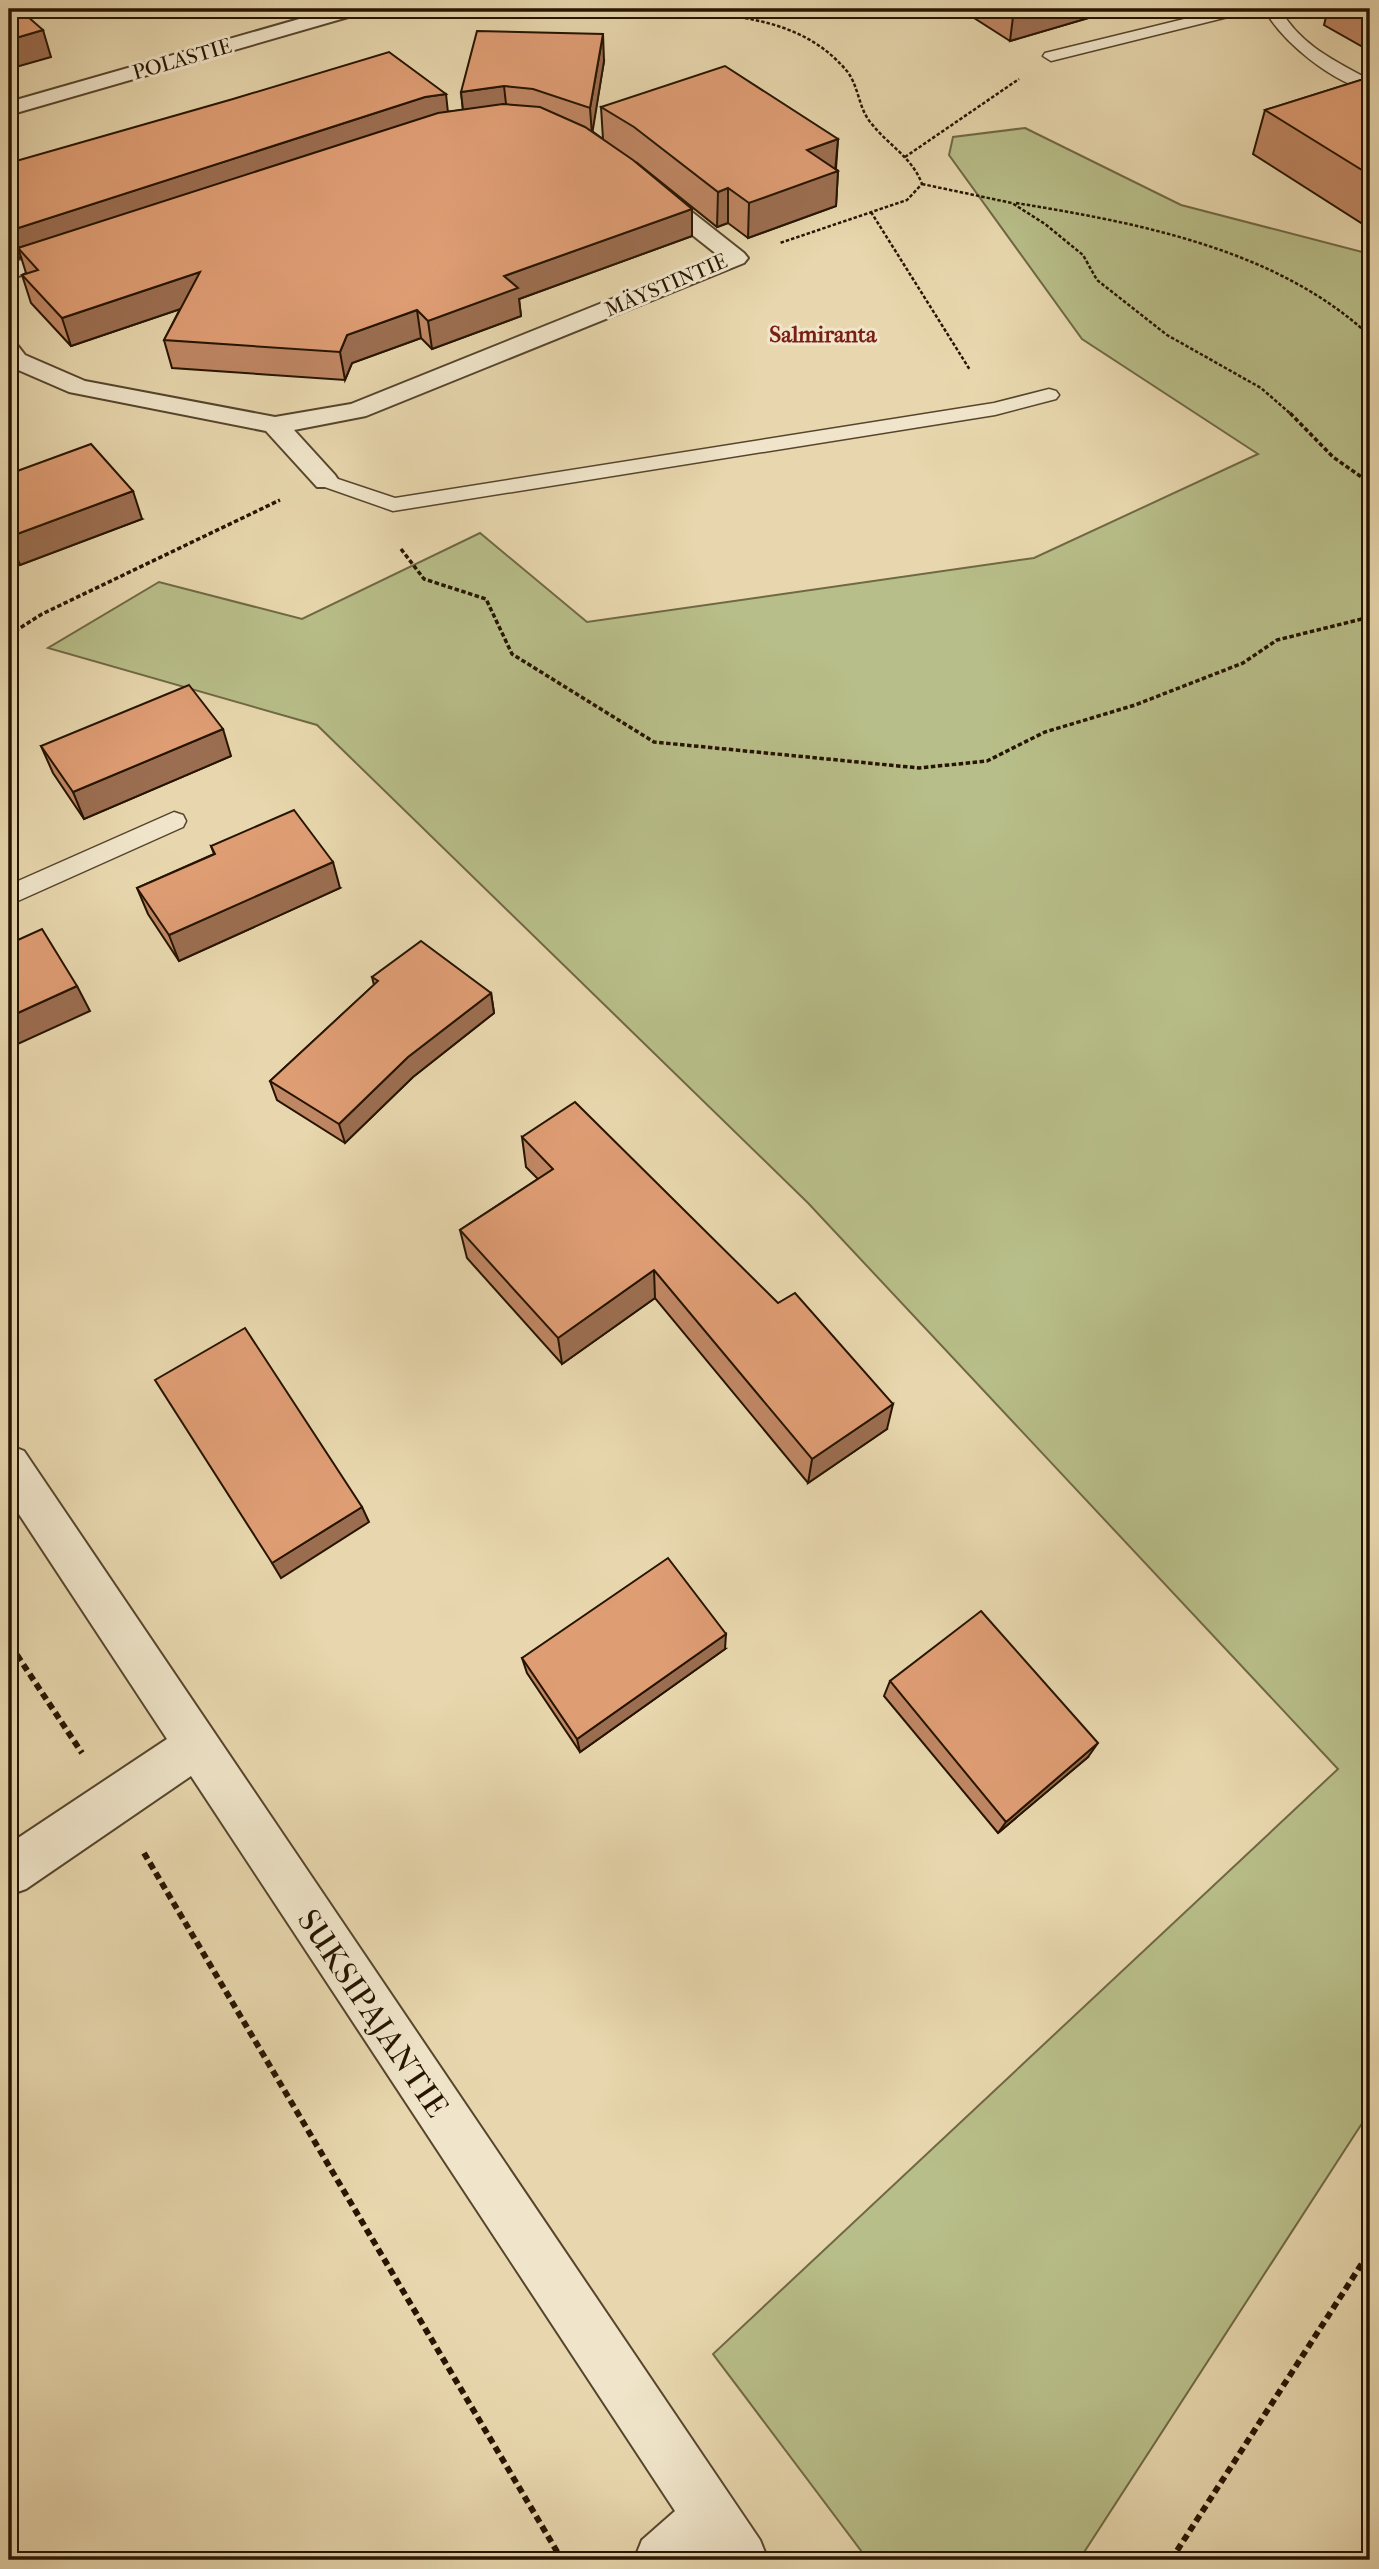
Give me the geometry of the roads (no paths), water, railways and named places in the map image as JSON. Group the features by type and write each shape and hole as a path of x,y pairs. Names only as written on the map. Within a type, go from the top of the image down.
{"street":[{"name":"POLASTIE","path":"9,109 355,9"},
{"name":"MÄYSTINTIE","path":"9,351 16,360 78,387 275,425 357,411 736,258 631,176"},
{"path":"9,272 100,242"},
{"path":"275,425 326,481"},
{"name":"SUKSIPAJANTIE","path":"9,1464 195,1747 725,2538"},
{"path":"9,1872 195,1747"},
{"path":"662,2560 725,2538"}],"lane":[{"path":"1051,56 1243,9"},
{"path":"1272,9 1277,20 1301,47 1370,86"},
{"path":"326,481 393,505 995,409 1049,395"},
{"path":"9,896 174,821"}],"district":[{"name":"Salmiranta","path":"823,334"}]}
